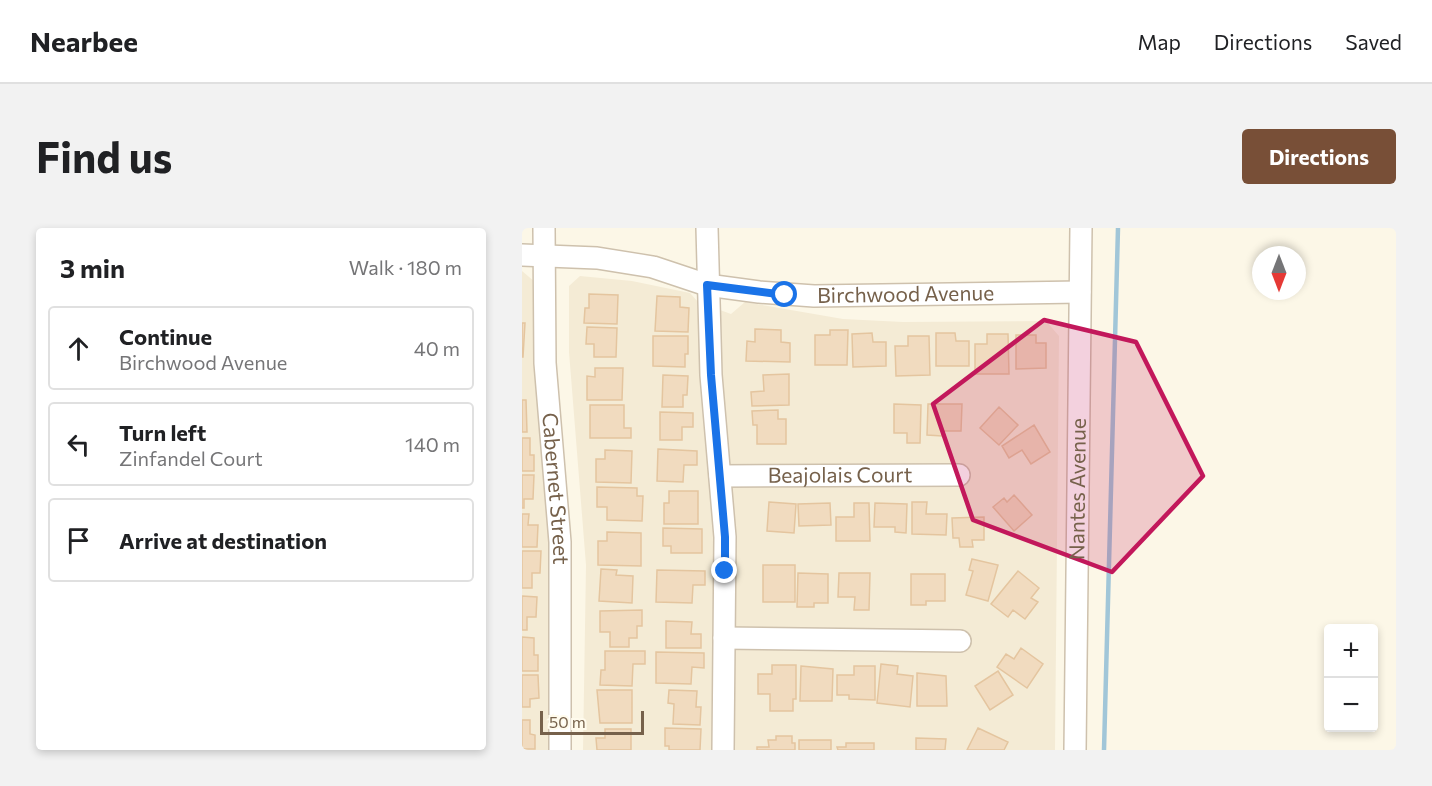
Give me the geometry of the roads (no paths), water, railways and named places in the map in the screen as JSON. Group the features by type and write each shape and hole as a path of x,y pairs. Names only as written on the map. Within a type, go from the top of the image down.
{"street":[{"name":"Cabernet Street","path":"544,228 545,363 560,542 560,750"},
{"path":"707,228 711,375 725,537 723,750"},
{"name":"Nantes Avenue","path":"1075,750 1081,228"},
{"name":"Birchwood Avenue","path":"522,255 597,258 653,267 707,285 814,296 1080,292"},
{"name":"Beajolais Court","path":"720,476 959,475"},
{"path":"724,638 960,641"}],"waterway":[{"path":"1104,750 1118,228"}]}
